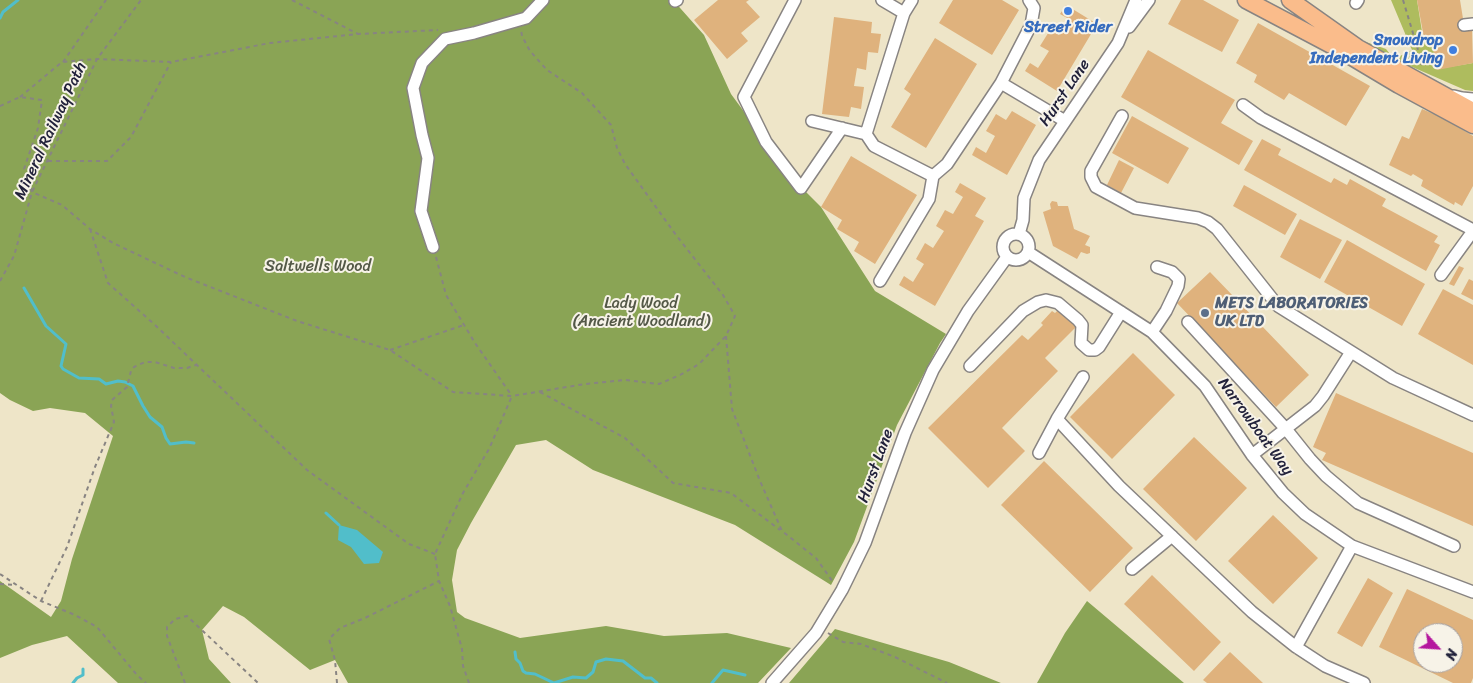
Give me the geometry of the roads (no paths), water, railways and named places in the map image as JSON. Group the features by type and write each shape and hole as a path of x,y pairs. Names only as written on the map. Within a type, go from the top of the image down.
{"highway":[{"path":"1246,0 1337,48 1399,85 1473,125"},
{"path":"1269,0 1337,48"},
{"path":"1290,0 1358,48 1473,111"}],"street":[{"path":"433,247 421,211 428,158 413,88 422,63 445,39 526,18 543,0"},
{"path":"795,0 744,97 766,142 801,188 842,128"},
{"path":"882,0 904,13"},
{"path":"866,134 904,13 912,0"},
{"path":"880,281 929,199 933,176 947,164 1002,83 1031,25 1034,8 1029,0"},
{"name":"Hurst Lane","path":"1019,234 1023,220 1024,198 1039,160 1118,43 1136,0"},
{"path":"1118,43 1149,0"},
{"path":"1002,83 1064,121"},
{"path":"1428,87 1462,98 1473,99"},
{"path":"1243,105 1261,118 1473,230 1441,275"},
{"path":"1122,116 1091,171 1093,182 1096,186 1135,208 1198,218 1208,222 1217,229 1278,306 1393,378 1473,414"},
{"path":"812,121 866,134 874,146 933,176"},
{"path":"1019,234 1027,240 1029,244 1028,252 1020,260 1010,259 1003,252 1003,243 1007,236 1019,234"},
{"name":"Narrowboat Way","path":"1028,252 1152,332 1205,386 1252,455 1283,493 1305,514 1352,546 1473,592"},
{"name":"Hurst Lane","path":"772,683 785,670 819,627 842,590 866,543 905,433 933,370 968,311 1007,257"},
{"path":"1152,332 1166,311 1178,286 1178,279 1172,272 1157,267"},
{"path":"970,366 1023,311 1038,302 1046,300 1058,303 1078,320 1082,325 1081,343 1090,350 1100,347 1121,312"},
{"path":"1188,322 1286,429 1310,459 1326,476 1358,503 1454,546"},
{"path":"1252,455 1315,406 1351,352"},
{"path":"1039,453 1083,377"},
{"path":"1057,419 1119,486 1252,612 1296,647 1325,666 1364,683"},
{"path":"1132,569 1172,536"},
{"path":"1296,647 1352,546"}],"water":[{"path":"339,525 357,530 383,552 379,563 364,564 351,547 338,540"}],"waterway":[{"path":"0,18 3,12 18,0"},
{"path":"24,288 46,326 66,344 61,366 63,369 79,378 99,379 106,384 118,381 125,382 133,386 150,417 162,427 170,444 194,443"},
{"path":"326,513 339,525"},
{"path":"515,652 516,659 523,671 535,674 554,683"},
{"path":"554,683 573,677 586,678 593,672 596,662 606,659 623,661 645,678 651,678 657,683"},
{"path":"73,683 83,675 83,669"},
{"path":"712,683 723,670 745,675"}],"place":[{"name":"Street Rider","path":"1068,11"},
{"name":"Snowdrop Independent Living","path":"1453,50"},
{"name":"METS LABORATORIES UK LTD","path":"1205,313"}],"park label":[{"name":"Saltwells Wood","path":"318,267"},
{"name":"Lady Wood (Ancient Woodland)","path":"641,313"}]}
